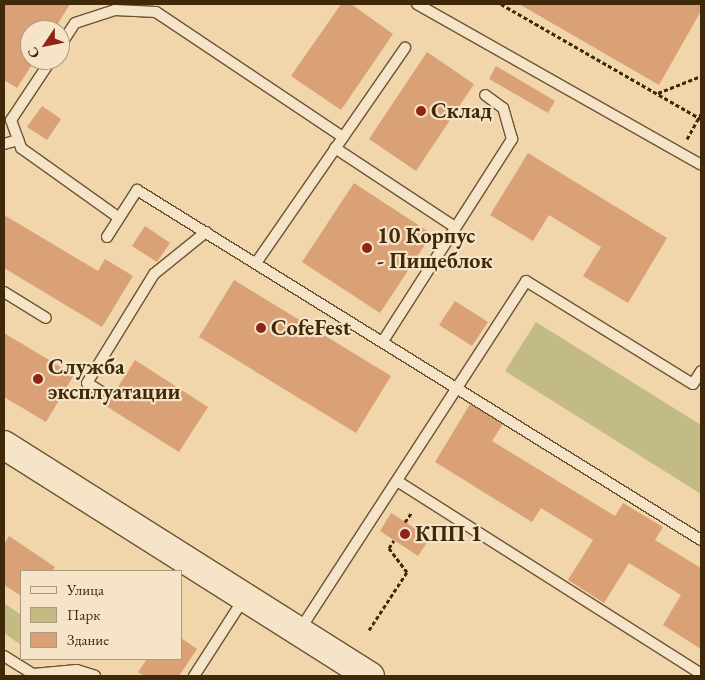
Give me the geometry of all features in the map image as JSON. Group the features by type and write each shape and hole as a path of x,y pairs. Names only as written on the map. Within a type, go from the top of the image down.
{"main road":[{"path":"4,445 370,676"}],"lane":[{"path":"417,4 701,165"},
{"path":"70,31 75,23 115,10 156,12 343,137"},
{"path":"256,263 405,48"},
{"path":"44,70 11,120 21,148 119,218"},
{"path":"383,341 512,139 503,108 485,95"},
{"path":"4,144 18,140"},
{"path":"335,148 455,228"},
{"path":"107,237 137,190 701,540"},
{"path":"100,391 87,383 154,274 206,232"},
{"path":"299,632 526,281 697,387 701,371"},
{"path":"4,292 46,318"},
{"path":"397,480 701,674"},
{"path":"194,676 245,597"},
{"path":"4,656 33,674 77,670 95,676"}],"path":[{"path":"501,4 657,94 701,117 679,152"},
{"path":"657,94 701,76"},
{"path":"369,630 407,572 389,548 394,540"}],"green space":[{"path":"536,322 701,425 701,494 505,371"},
{"path":"4,603 20,614 20,644 4,633"}],"building":[{"path":"4,4 70,4 60,20 20,20 20,70 29,70 17,88 4,80"},
{"path":"341,4 351,4 393,34 341,110 291,76"},
{"path":"519,4 701,4 701,11 659,85"},
{"name":"Склад","path":"427,52 474,84 416,171 369,139"},
{"path":"496,66 555,101 548,113 489,79"},
{"path":"42,106 61,119 47,140 27,127"},
{"path":"528,153 667,238 628,303 583,276 601,247 549,215 533,241 490,215"},
{"name":"10 Корпус - Пищеблок","path":"354,183 432,234 380,313 302,262"},
{"path":"4,215 98,271 105,259 133,276 102,327 4,268"},
{"path":"145,226 170,243 157,262 132,246"},
{"path":"234,280 391,376 356,433 199,337"},
{"path":"455,301 488,322 472,346 439,325"},
{"name":"Служба эксплуатации","path":"4,333 74,375 46,422 4,397"},
{"path":"135,360 208,407 179,452 106,406"},
{"path":"470,404 503,424 492,441 615,516 623,503 663,527 655,540 701,568 701,649 663,625 681,595 629,563 604,603 568,580 593,540 541,508 532,522 435,462"},
{"name":"КПП 1","path":"391,513 430,538 418,556 380,531"},
{"path":"9,536 55,567 53,570 20,570 20,595 4,585 4,544"},
{"path":"182,639 197,649 179,676 144,676 138,672 146,660 182,660"}],"place":[{"name":"Склад","path":"421,111"},
{"name":"10 Корпус - Пищеблок","path":"367,248"},
{"name":"CofeFest","path":"261,328"},
{"name":"Служба эксплуатации","path":"38,379"},
{"name":"КПП 1","path":"405,534"}]}
